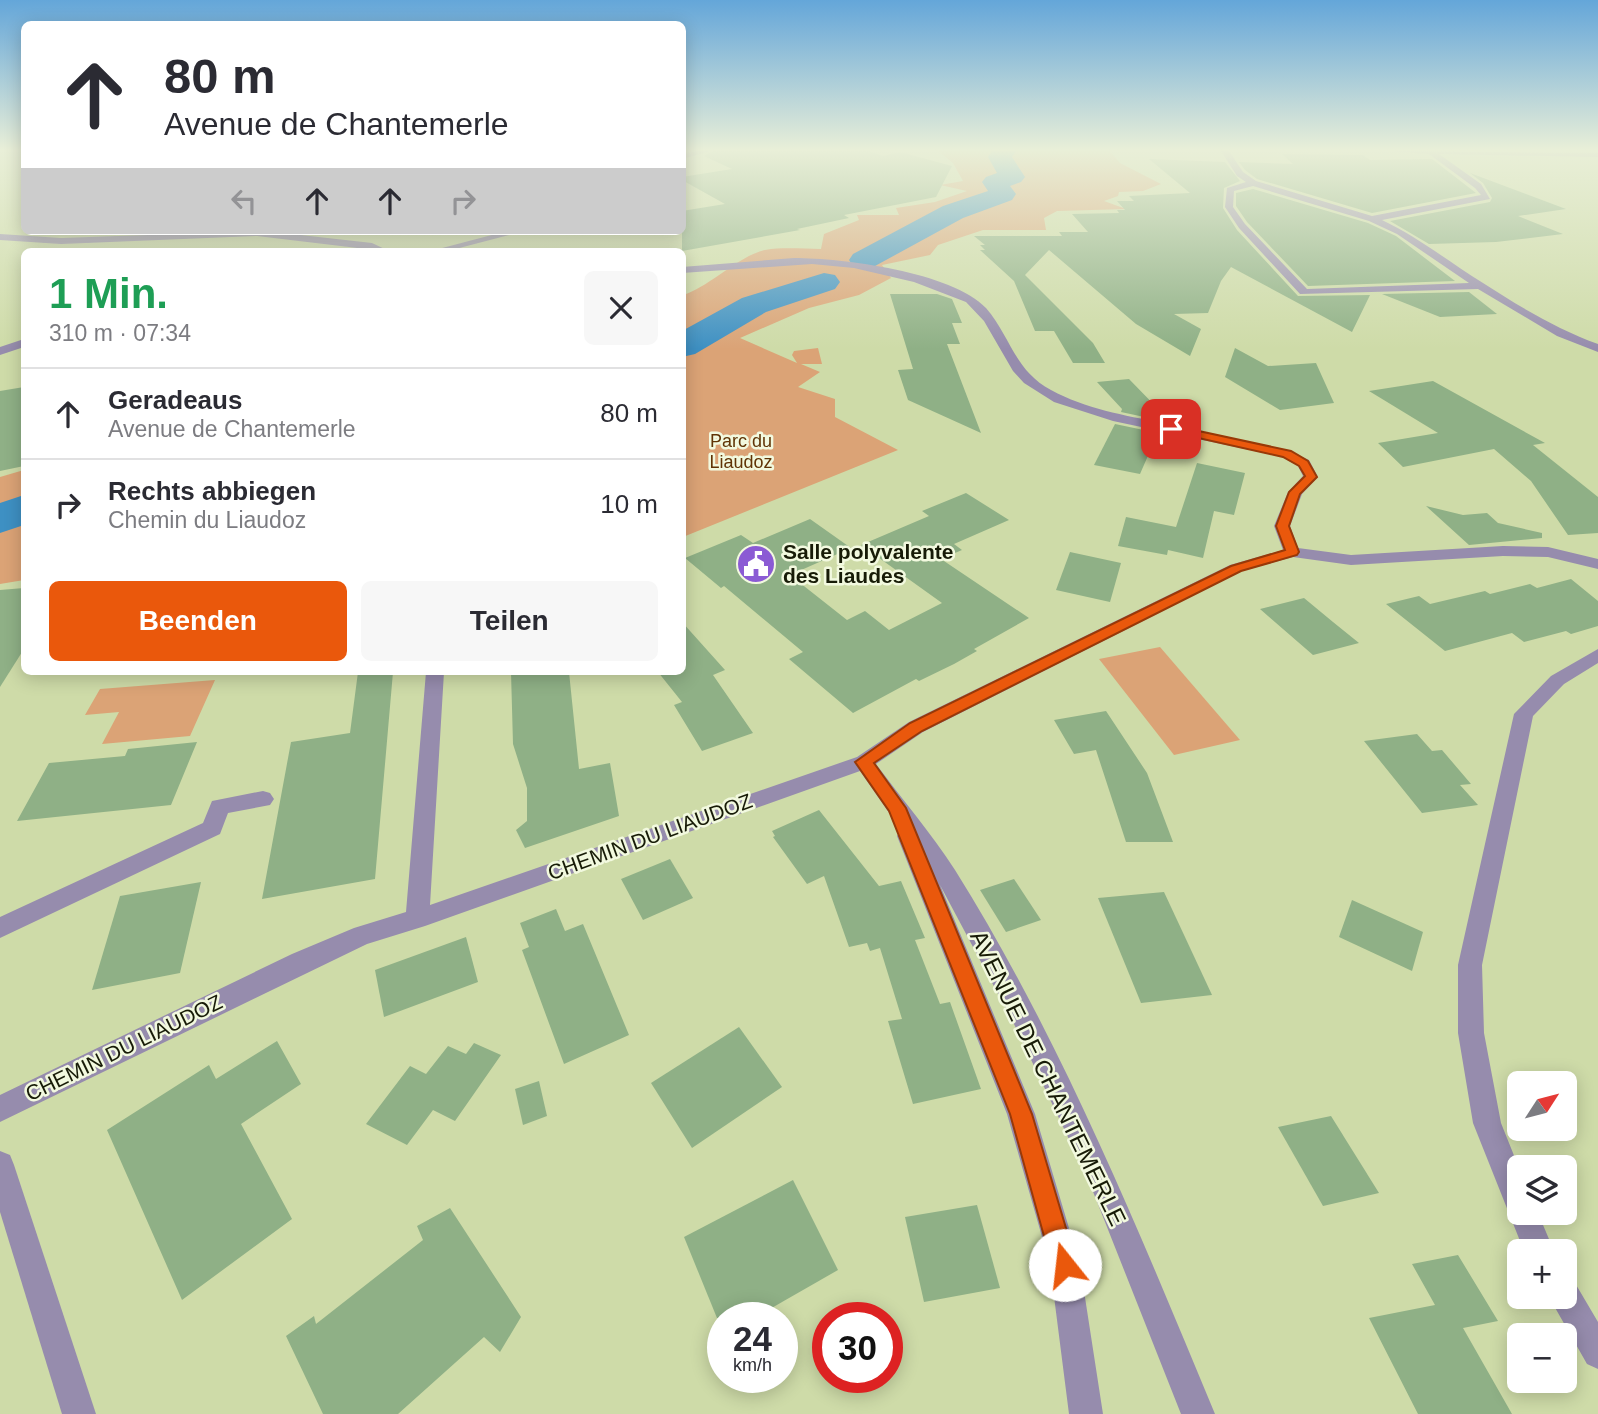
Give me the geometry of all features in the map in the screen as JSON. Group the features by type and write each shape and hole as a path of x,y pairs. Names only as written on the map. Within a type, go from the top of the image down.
{"street":[{"path":"1236,217 1304,292 1480,286"},
{"path":"1365,217 1400,232 1480,286 1561,334 1598,348"},
{"path":"1372,219 1383,217"},
{"path":"0,237 61,241 208,235"},
{"path":"275,235 377,248"},
{"path":"449,248 502,235"},
{"path":"686,270 820,261 874,270 956,293 982,308 1012,363 1029,381 1051,394 1075,405 1116,417 1287,454 1304,463 1311,477 1295,492 1282,526 1292,552 1350,560 1503,551 1548,552 1598,565"},
{"path":"0,351 21,344"},
{"name":"CHEMIN DU LIAUDOZ","path":"0,1109 362,935 417,919 863,762 916,727 1225,574 1261,559 1292,552"},
{"path":"1507,1174 1487,1123 1471,1033 1470,965 1524,714 1545,689 1567,671 1598,655"},
{"path":"417,919 435,675"},
{"name":"AVENUE DE CHANTEMERLE","path":"863,762 946,876 1022,1014 1100,1171 1198,1414"},
{"path":"0,928 212,828 220,807 263,799"},
{"path":"897,808 1021,1114 1065,1265 1086,1414"},
{"path":"0,1165 79,1414"},
{"path":"1573,1309 1598,1353"}],"green space":[{"name":"Parc du Liaudoz","path":"858,217 1046,217 1046,230 983,230 938,245 930,255 882,265 891,278 859,295 809,308 740,338 797,363 792,355 794,351 818,348 822,364 801,364 820,372 798,387 835,399 835,417 898,450 686,536 686,294 755,253 779,249 821,249 824,234 859,220"},
{"path":"21,471 21,580 0,584 0,477"},
{"path":"1160,647 1240,740 1174,755 1099,659"},
{"path":"215,680 190,736 102,744 119,712 85,715 100,689"}],"building":[{"path":"686,217 849,218 797,229 800,230 686,250 682,248 682,235 686,235"},
{"path":"1075,217 1229,217 1237,230 1298,296 1370,295 1352,332 1231,267 1221,281 1208,313 1174,314 1201,329 1190,356 1136,324 1049,250 1025,275 1093,343 1105,363 1073,363 1054,331 1035,331 1014,281 980,250 985,250 980,245 985,245 974,236 1062,236 1059,232 1088,232"},
{"path":"1244,217 1348,217 1396,236 1455,281 1308,286"},
{"path":"1411,217 1520,217 1563,234 1496,242 1429,244 1390,221"},
{"path":"1469,292 1497,314 1440,317 1382,294"},
{"path":"890,294 937,294 952,299 962,323 952,323 960,344 947,344 981,433 908,400 898,370 913,369"},
{"path":"1235,348 1268,366 1316,363 1334,403 1280,410 1225,377"},
{"path":"1129,379 1165,416 1163,421 1121,412 1122,409 1097,382"},
{"path":"1433,381 1545,443 1533,445 1598,497 1598,533 1568,535 1531,481 1494,449 1403,467 1378,443 1438,433 1369,391"},
{"path":"21,388 21,467 0,471 0,391"},
{"path":"1115,424 1158,433 1140,474 1094,465"},
{"path":"1197,463 1245,473 1234,515 1214,511 1203,558 1168,550 1167,555 1118,546 1126,517 1176,527"},
{"path":"966,493 1009,520 954,544 962,550 941,559 1029,618 974,649 977,651 954,664 919,681 916,679 853,713 789,659 803,652 724,586 721,588 686,559 741,535 753,543 810,519 851,548 790,575 847,620 865,611 889,630 942,603 861,545 929,516 922,511"},
{"path":"1426,506 1463,515 1487,513 1498,523 1542,533 1542,538 1469,545"},
{"path":"1070,552 1121,563 1110,602 1056,590"},
{"path":"1571,579 1598,601 1598,626 1571,634 1566,631 1524,642 1512,633 1445,651 1386,604 1419,596 1430,604 1485,591 1490,594 1530,584 1537,588"},
{"path":"21,588 21,654 0,687 0,590"},
{"path":"1304,598 1359,643 1313,655 1260,609"},
{"path":"686,626 725,670 713,675 753,733 702,751 674,705 682,702 660,675 686,675"},
{"path":"358,675 393,675 375,879 262,899 291,742 350,733"},
{"path":"511,675 569,675 579,769 610,763 619,816 525,848 516,830 527,821 527,788 513,744"},
{"path":"1106,711 1147,773 1173,842 1126,842 1096,750 1074,754 1054,720"},
{"path":"1417,734 1432,751 1442,750 1471,784 1460,785 1478,805 1422,813 1364,741"},
{"path":"197,742 171,805 17,821 49,763 125,756 128,749"},
{"path":"819,810 879,886 901,881 925,938 915,940 940,1004 950,1002 981,1089 913,1104 888,1021 902,1019 880,948 870,951 867,943 849,947 824,876 807,884 773,837 775,836 772,831"},
{"path":"670,859 693,898 643,920 621,879"},
{"path":"1014,879 1041,920 1006,932 980,890"},
{"path":"201,882 180,973 92,990 120,896"},
{"path":"1164,892 1212,995 1141,1003 1098,898"},
{"path":"1352,900 1423,932 1412,971 1339,937"},
{"path":"556,909 565,931 583,924 629,1035 564,1064 522,950 529,947 520,923"},
{"path":"466,937 478,982 384,1017 375,970"},
{"path":"739,1027 782,1087 692,1148 651,1083"},
{"path":"277,1041 301,1084 241,1124 292,1219 182,1300 107,1130 209,1065 216,1079"},
{"path":"474,1043 501,1055 455,1121 433,1110 407,1145 366,1124 410,1066 426,1074 448,1046 466,1054"},
{"path":"539,1081 547,1116 523,1125 515,1089"},
{"path":"1331,1116 1379,1193 1323,1206 1278,1127"},
{"path":"793,1180 838,1270 782,1302 710,1302 684,1237"},
{"path":"977,1205 1000,1288 924,1302 905,1217"},
{"path":"450,1208 521,1317 500,1352 484,1337 398,1414 323,1414 286,1336 314,1316 316,1324 423,1240 417,1226"},
{"path":"1458,1255 1498,1321 1463,1328 1512,1414 1418,1414 1369,1318 1435,1305 1412,1264"}],"waterway":[{"path":"864,260 944,217"},
{"path":"686,344 754,305 824,282"},
{"path":"0,519 21,510"}],"place":[{"name":"Salle polyvalente des Liaudes","path":"756,564"}],"route":[{"path":"1065,1265 1021,1114 939,918 897,808 863,762 916,727 1236,568 1292,552 1282,526 1295,492 1311,477 1304,463 1287,454 1171,429"}]}
